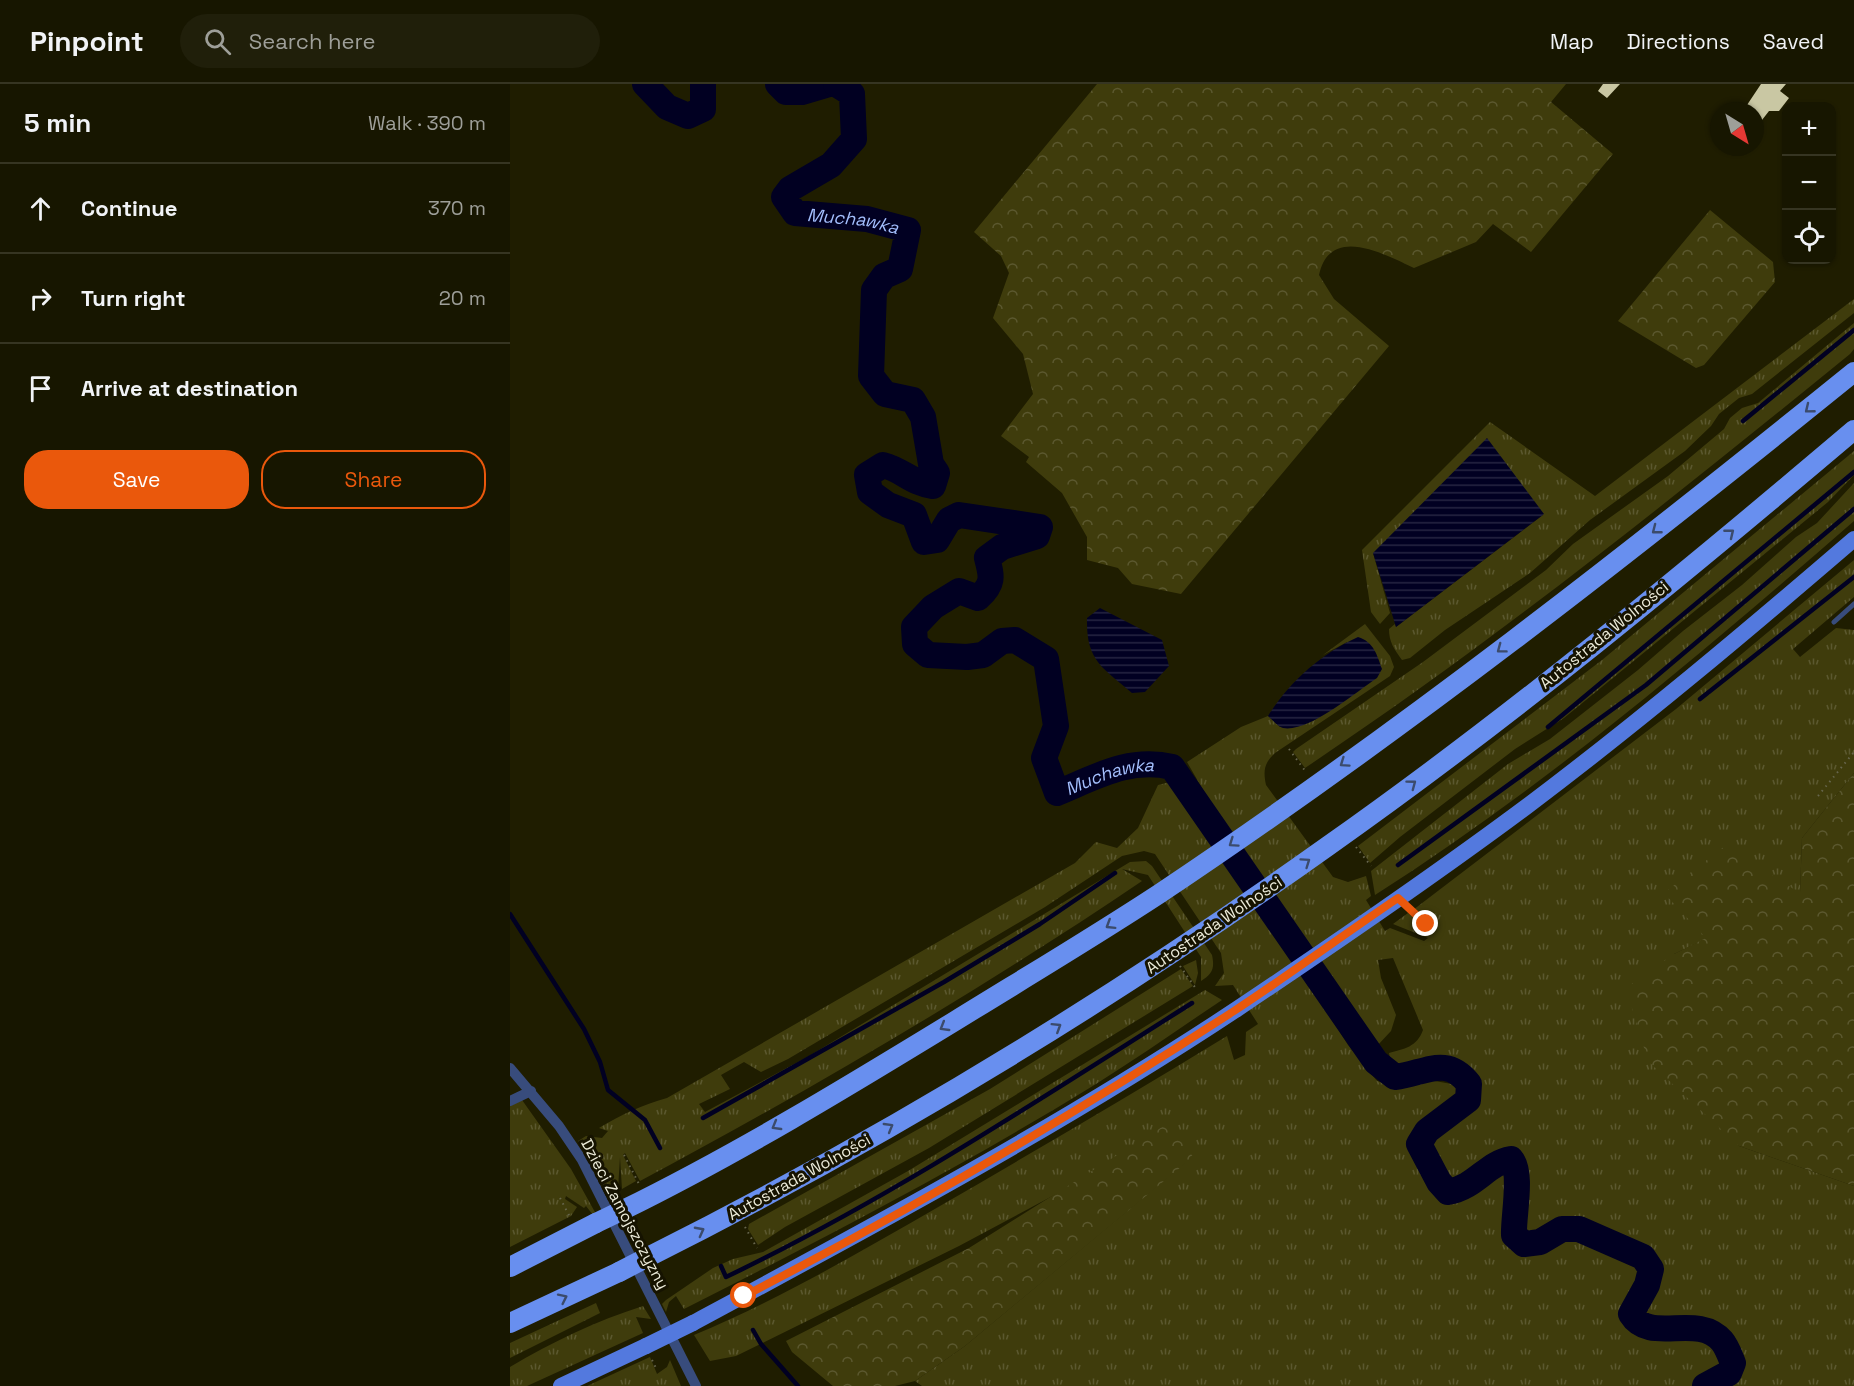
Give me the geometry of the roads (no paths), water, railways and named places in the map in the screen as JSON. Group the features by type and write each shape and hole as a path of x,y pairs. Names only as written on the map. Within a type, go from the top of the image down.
{"highway":[{"path":"510,1267 623,1210 770,1130 912,1047 1160,893 1542,619 1854,372"},
{"name":"Autostrada Wolności","path":"510,1323 619,1272 762,1198 906,1118 1059,1026 1189,943 1332,844 1547,681 1854,430"}],"main road":[{"path":"561,1386 693,1323 977,1168 1235,1010 1526,807 1628,728 1854,539"}],"street":[{"name":"Dzieci Zamojszczyzny","path":"510,1068 559,1126 591,1178 696,1386"},
{"path":"510,1101 531,1091"}],"lane":[{"path":"1834,622 1854,604"}],"water":[{"path":"1487,438 1544,514 1396,627 1373,553"},
{"path":"1100,608 1162,640 1169,666 1145,692 1132,693 1104,669 1093,654 1087,633 1087,618"},
{"path":"1358,637 1368,642 1376,654 1382,669 1377,678 1332,710 1305,724 1283,728 1268,716 1286,691 1307,670 1331,652"}],"waterway":[{"name":"Muchawka","path":"645,84 667,107 688,116 703,109 703,84"},
{"name":"Muchawka","path":"778,84 786,92 802,92 829,84"},
{"name":"Muchawka","path":"836,84 852,94 854,139 831,165 790,189 784,197 795,213 867,219 908,230 900,269 884,276 874,290 871,376 885,394 913,400 923,417 931,464 937,473 933,486 883,465 867,475 870,492 888,505 914,515 924,542 937,540 949,520 959,515 1040,527 1037,536 1002,547 987,558 990,580 987,589 978,598 959,591 933,607 914,627 915,644 928,655 967,657 983,655 1002,641 1015,640 1046,659 1056,726 1044,758 1057,793 1113,770 1141,765 1172,767 1376,1062 1395,1077 1443,1068 1452,1070 1469,1084 1468,1100 1427,1131 1419,1144 1439,1182 1448,1192 1458,1189 1495,1165 1511,1159 1515,1165 1517,1184 1514,1235 1524,1244 1540,1242 1562,1229 1579,1229 1643,1257 1651,1269 1647,1285 1631,1314 1639,1323 1662,1329 1700,1329 1712,1333 1722,1341 1727,1349 1733,1363 1729,1373 1705,1386"},
{"path":"1743,421 1854,330"},
{"path":"1548,727 1854,472"},
{"path":"1398,865 1646,685 1854,509"},
{"path":"1700,699 1854,577"},
{"path":"703,1118 944,982 1040,924 1115,873"},
{"path":"510,914 584,1029 600,1062 608,1090 645,1120 660,1148"},
{"path":"721,1266 726,1277 846,1215 963,1147 1192,1003"},
{"path":"753,1330 761,1344 798,1386"}]}
